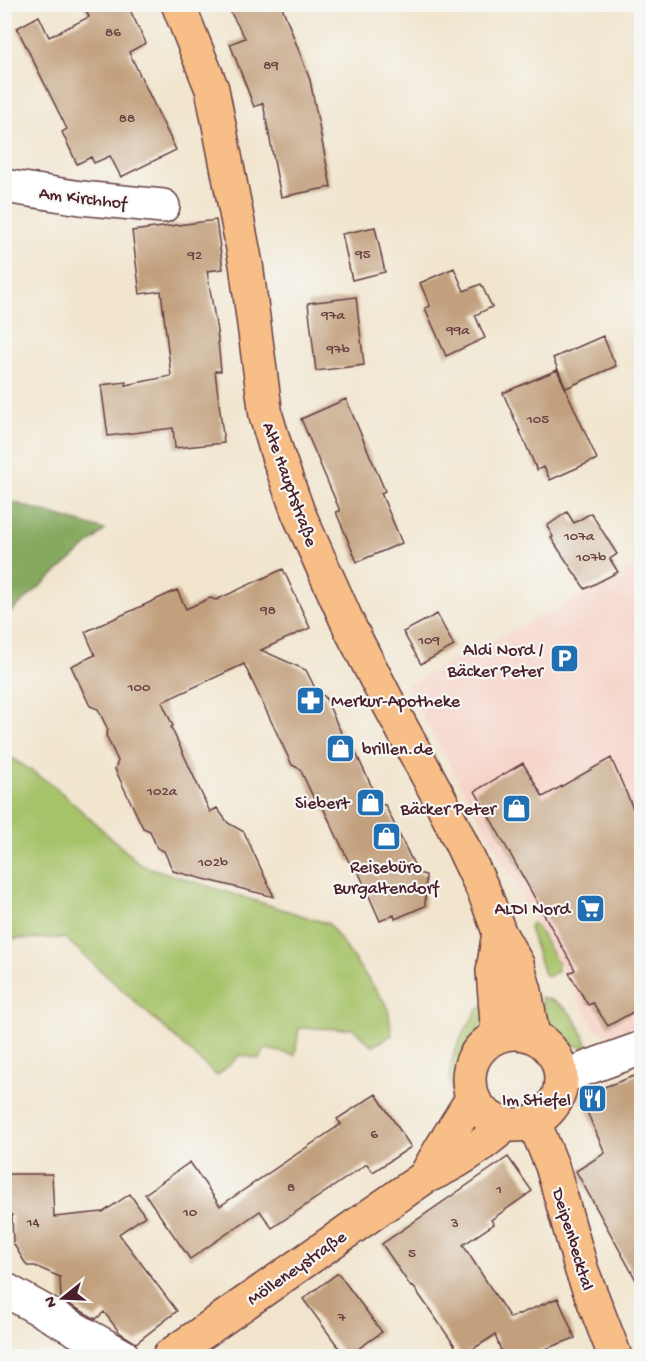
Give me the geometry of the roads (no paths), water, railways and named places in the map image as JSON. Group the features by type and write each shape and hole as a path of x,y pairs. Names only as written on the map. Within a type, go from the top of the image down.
{"main road":[{"name":"Alte Hauptstraße","path":"178,4 212,89 246,264 266,417 278,456 298,512 351,630 441,801 485,894 499,932 517,963 525,991 533,1036"},
{"name":"Alte Hauptstraße","path":"498,1036 493,971 499,932"},
{"path":"515,1033 533,1036 548,1046 558,1060 562,1077 559,1095 549,1111 520,1123 486,1115 473,1097 469,1079 473,1061 483,1046 498,1036 515,1033"},
{"name":"Mölleneystraße","path":"425,1177 438,1151 452,1133 473,1097"},
{"name":"Mölleneystraße","path":"169,1356 425,1177 451,1166 520,1123"},
{"name":"Deipenbecktal","path":"520,1123 552,1166 582,1271 615,1356"}],"street":[{"name":"Am Kirchhof","path":"4,186 81,198 162,206"},
{"path":"562,1077 642,1048"},
{"path":"4,1289 123,1356"}],"place":[{"name":"Aldi Nord / Bäcker Peter","path":"564,659"},
{"name":"Merkur-Apotheke","path":"310,700"},
{"name":"brillen.de","path":"341,748"},
{"name":"Siebert","path":"370,802"},
{"name":"Bäcker Peter","path":"517,808"},
{"name":"Reisebüro Burgaltendorf","path":"386,837"},
{"name":"ALDI Nord","path":"591,908"},
{"name":"Im Stiefel","path":"592,1099"}]}
